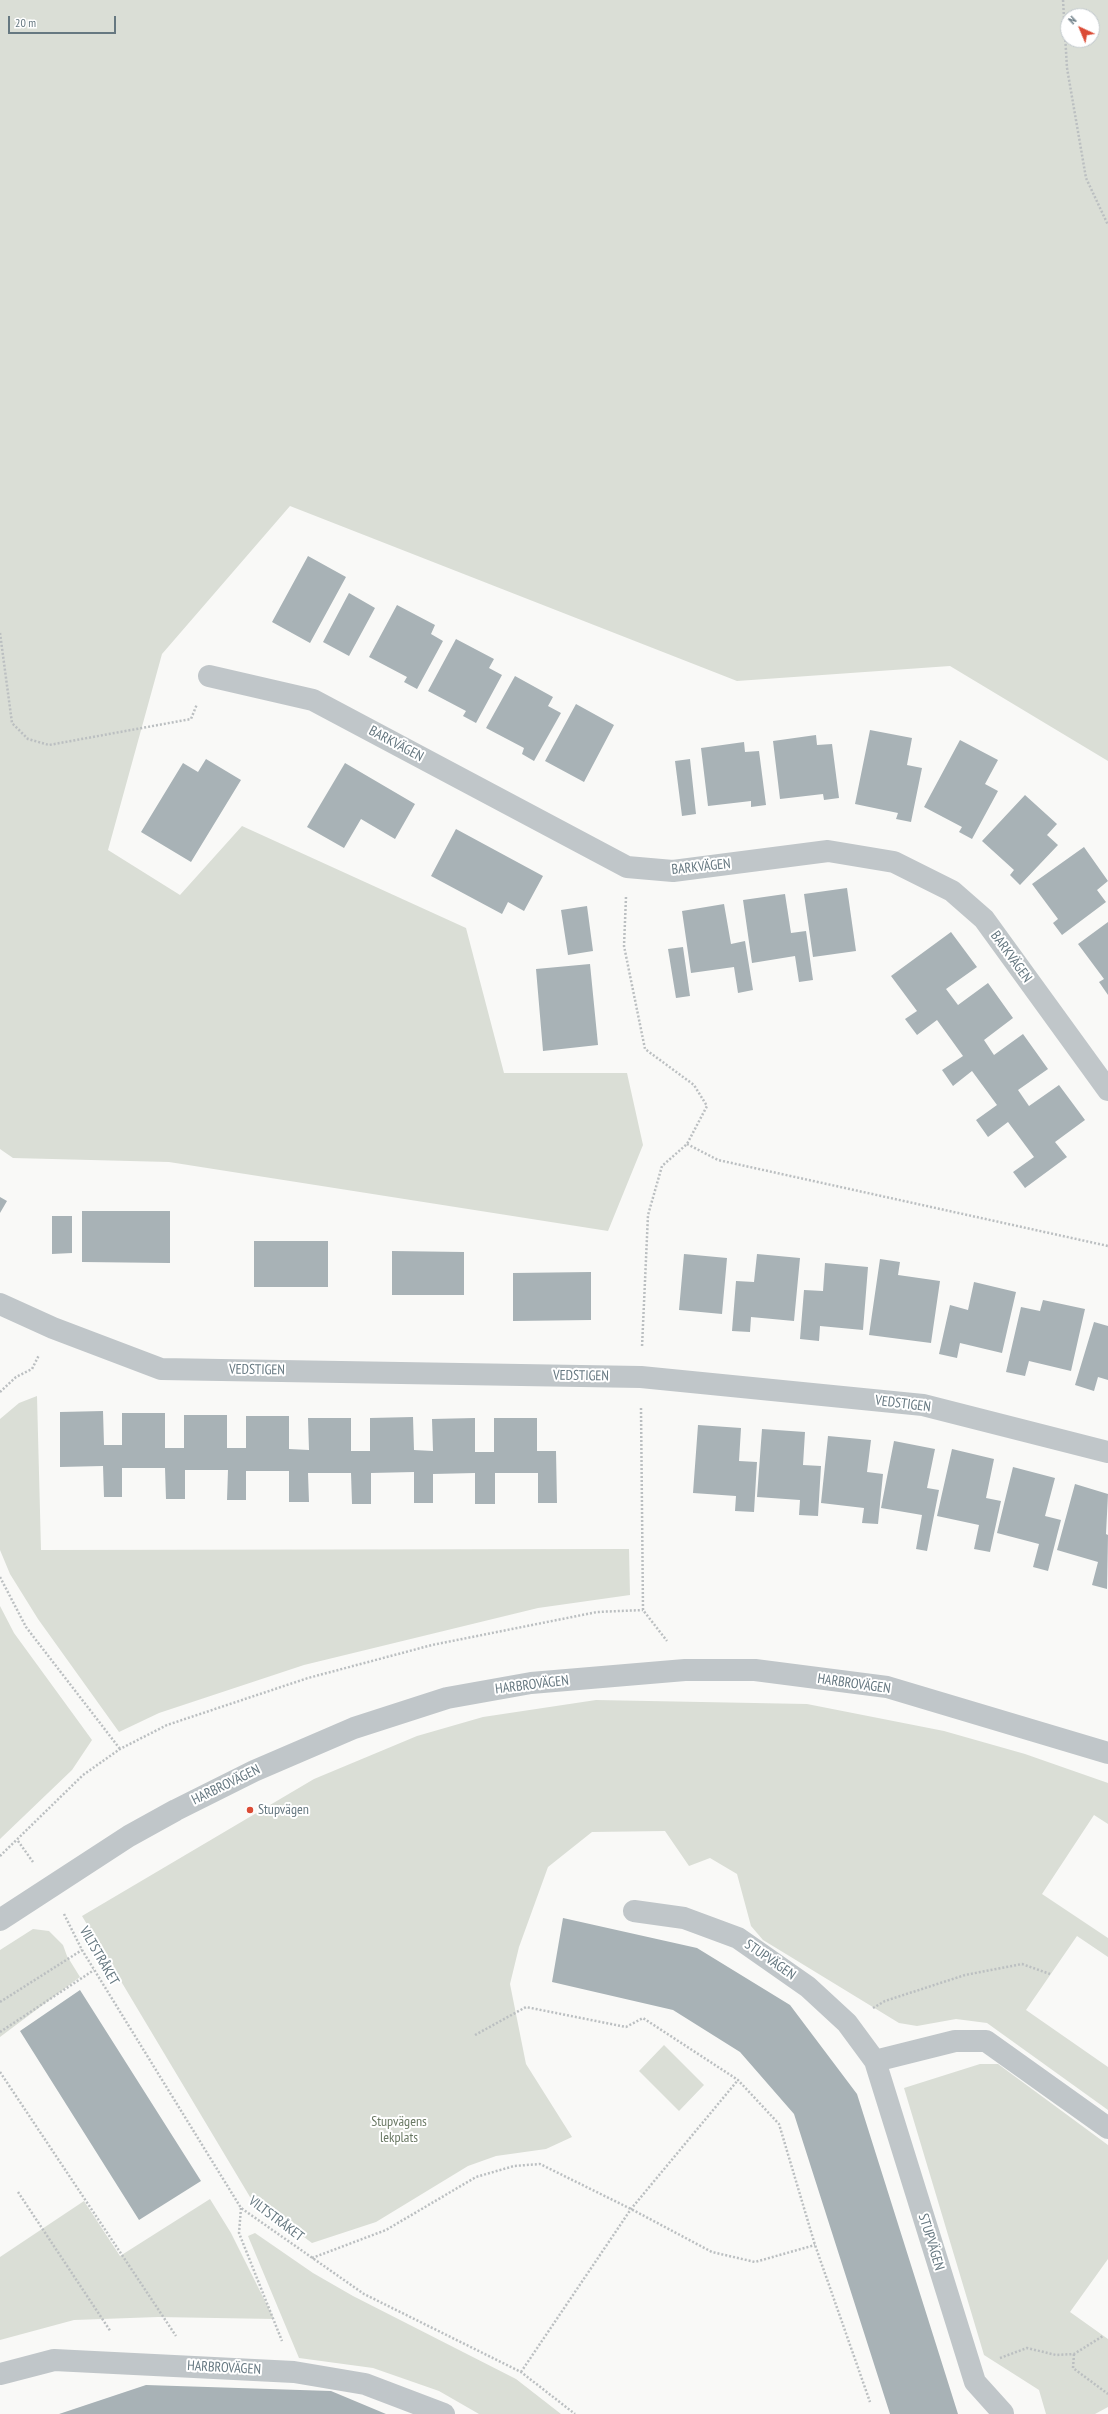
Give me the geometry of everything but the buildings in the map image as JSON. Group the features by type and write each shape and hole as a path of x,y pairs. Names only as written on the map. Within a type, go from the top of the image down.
{"street":[{"name":"BARKVÄGEN","path":"209,676 313,700 627,867 673,871 828,851 894,862 952,891 984,920 1108,1090"},
{"name":"VEDSTIGEN","path":"0,1304 53,1328 161,1369 641,1377 923,1405 1108,1452"},
{"name":"HARBROVÄGEN","path":"0,1920 129,1836 176,1810 254,1771 354,1728 447,1698 531,1684 686,1670 755,1670 887,1688 1108,1753"},
{"name":"STUPVÄGEN","path":"634,1910 684,1918 738,1938 808,1987 847,2023 875,2061 975,2382 1003,2413"},
{"path":"875,2061 955,2041 986,2041 1108,2128"},
{"name":"HARBROVÄGEN","path":"0,2374 54,2360 294,2372 365,2384 444,2414"}],"path":[{"path":"1063,0 1067,68 1086,178 1108,225"},
{"path":"0,633 12,723 28,739 48,745 191,719 209,676"},
{"path":"0,1856 84,1775 120,1749 167,1725 308,1678 425,1647 597,1612 643,1610 641,1377 648,1215 662,1166 687,1144 707,1106 694,1085 645,1048 624,946 627,867"},
{"path":"687,1144 718,1160 1108,1246"},
{"path":"0,1392 16,1377 32,1369 53,1328"},
{"path":"0,1577 26,1627 120,1749"},
{"name":"VILTSTRÅKET","path":"50,1888 82,1950 241,2208 364,2294 521,2372 575,2414"},
{"path":"0,2002 82,1950"},
{"path":"847,2023 885,2001 965,1975 1022,1964 1050,1974"},
{"path":"0,2032 94,1970"},
{"path":"475,2035 526,2007 626,2028 643,2018 738,2080 779,2124 815,2245 870,2402"},
{"path":"0,2072 197,2367"},
{"path":"521,2372 632,2209 738,2080"},
{"path":"312,2258 386,2230 476,2177 514,2166 540,2164 632,2209 712,2252 755,2262 815,2245"},
{"path":"18,2192 133,2364"},
{"path":"241,2208 239,2233 294,2372"},
{"path":"975,2382 1002,2356 1027,2348 1056,2355 1074,2354 1103,2336"},
{"path":"1074,2354 1073,2368 1108,2394"}],"green space":[{"path":"0,0 1108,0 1108,761 950,666 737,681 290,506 162,654 108,850 180,895 242,826 466,928 504,1073 627,1073 643,1145 608,1231 169,1162 13,1158 0,1149"},
{"path":"37,1396 41,1550 629,1549 630,1595 538,1608 304,1665 159,1713 119,1732 38,1619 10,1574 0,1550 0,1419 19,1403"},
{"path":"0,1606 14,1633 92,1740 72,1770 0,1839"},
{"name":"Stupvägens lekplats","path":"596,1700 807,1704 944,1731 1025,1754 1108,1783 1108,1824 1094,1815 1042,1894 1108,1938 1108,1957 1077,1936 1026,2010 1108,2067 1108,2110 987,2023 956,2019 917,2026 899,2023 763,1940 751,1926 737,1874 710,1858 689,1866 665,1831 592,1832 548,1867 519,1947 510,1984 526,2064 572,2137 546,2149 496,2156 468,2166 376,2222 312,2243 250,2197 82,1916 314,1779 417,1736 483,1717"},
{"path":"33,1929 49,1931 63,1945 67,1956 80,1977 0,2037 0,1950"},
{"path":"664,2045 704,2085 679,2111 639,2071"},
{"path":"980,2064 998,2064 1108,2145 1108,2259 1070,2312 1108,2339 1108,2407 1095,2414 1046,2414 1039,2390 984,2355 904,2088"},
{"path":"210,2199 231,2233 274,2319 158,2317 74,2320 0,2340 0,2257 84,2201 120,2256"},
{"path":"255,2233 313,2273 353,2296 516,2379 561,2414 479,2414 439,2391 373,2368 299,2358 248,2236"}],"place":[{"name":"Stupvägen","path":"250,1810"}]}
